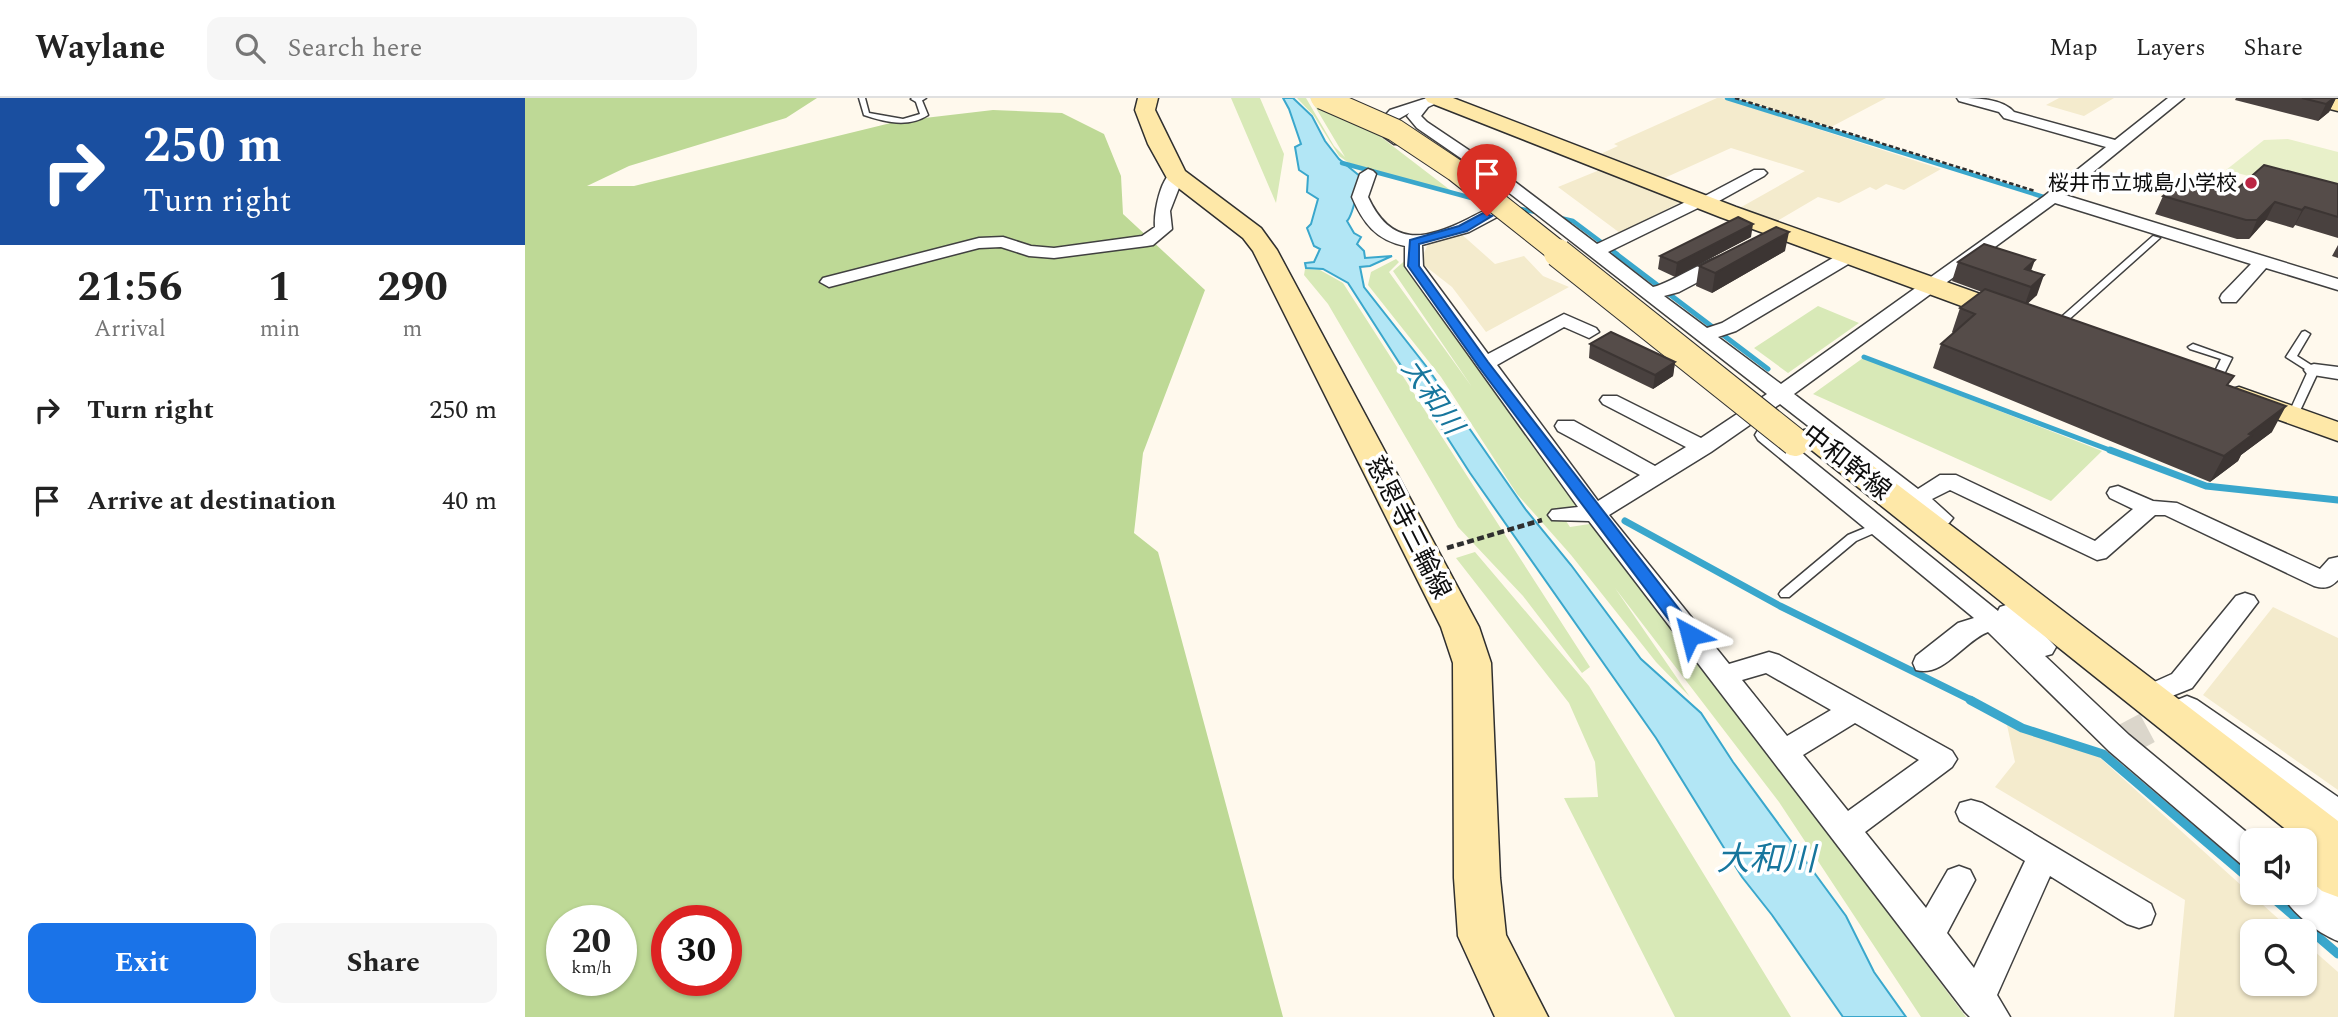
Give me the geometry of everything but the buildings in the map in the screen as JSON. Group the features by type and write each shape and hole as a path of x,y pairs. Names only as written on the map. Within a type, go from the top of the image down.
{"main road":[{"name":"慈恩寺三輪線","path":"1148,98 1145,110 1176,175 1252,233 1265,250 1431,553 1461,627 1472,663 1477,877 1482,936 1507,991 1523,1017"},
{"name":"中和幹線","path":"1322,98 1395,130 1455,170 2338,846"},
{"name":"中和幹線","path":"1345,98 1407,125 1468,165 1805,439 2001,617 2276,828"},
{"path":"2309,98 2338,105"},
{"path":"1432,100 1702,202 2077,338"},
{"path":"2188,378 2338,432"},
{"path":"2317,860 2338,877"}],"street":[{"path":"1964,98 2004,109 2009,115 2118,146"},
{"path":"1560,515 1595,513 1747,419 2052,198 2177,98"},
{"path":"1432,100 1395,113 1388,120 1388,134 1423,156 1877,527 2001,617 2246,828"},
{"path":"1432,100 1414,116 1422,125 1499,177 2162,690 2338,813"},
{"path":"1595,252 1759,173"},
{"path":"1368,174 1360,197 1369,219 1395,241 1413,242 1463,228 1493,213"},
{"path":"829,282 979,243 1003,243 1029,251 1054,253 1147,241 1164,229 1162,211 1176,175"},
{"path":"2052,198 2261,264 2338,285"},
{"path":"1649,295 1673,288 1781,231"},
{"path":"1413,242 1414,266 1484,365 1721,676 1985,1008 2043,856"},
{"path":"1704,335 1729,327 1849,256"},
{"path":"2229,298 2261,264"},
{"path":"1484,365 1564,320 1589,332"},
{"path":"2314,370 2338,373"},
{"path":"1609,400 1703,447"},
{"path":"1566,426 1656,475"},
{"path":"1914,497 1931,492 1948,480 2097,552 2149,508"},
{"path":"2118,493 2149,508 2169,508 2333,578"},
{"path":"2162,690 2182,681 2245,601"},
{"path":"1926,663 1967,629 2001,617"},
{"path":"2001,617 2119,743 2240,845"},
{"path":"1721,676 1769,662 1942,759 1844,830"},
{"path":"1782,752 1854,710"},
{"path":"2222,756 2338,834"},
{"path":"1971,812 2139,914"},
{"path":"1927,937 1959,880"},
{"path":"2317,886 2338,904"},
{"path":"2313,905 2338,926"}],"lane":[{"path":"862,98 866,114 889,121 912,122 923,114 918,98"},
{"path":"2053,329 2156,238"},
{"path":"2293,415 2314,370 2291,357 2305,334"},
{"path":"2193,347 2227,358 2213,386"},
{"path":"1785,594 1852,538 1877,527"}],"path":[{"path":"1735,98 1970,169 2052,198"},
{"path":"1431,553 1560,515"}],"shaded area":[{"path":"1717,98 1941,169 1904,190 1886,184 1876,190 1870,187 1839,203 1818,197 1772,224 1736,210 1805,171 1731,148 1660,180 1596,156 1618,146 1614,144"},
{"path":"1737,98 1886,98 1831,127"},
{"path":"2059,98 2114,98 2084,116 2046,105"},
{"path":"1602,169 1683,201 1620,233 1558,187"},
{"path":"1459,232 1495,264 1524,256 1543,276 1569,287 1486,332 1452,287 1420,262 1428,244"},
{"path":"2273,607 2338,638 2338,790 2203,695"},
{"path":"2007,725 2098,756 2240,884 2240,905 2263,905 2279,919 2240,919 2240,996 2317,996 2317,954 2338,972 2338,1017 2174,1017 2185,900 1995,787 2015,762"}],"green space":[{"path":"525,98 817,98 786,118 629,166 587,186 634,186 899,121 993,110 1062,113 1104,134 1121,176 1123,214 1205,290 1143,453 1134,533 1158,552 1283,1017 525,1017"},
{"path":"1231,98 1260,98 1284,154 1276,203"},
{"path":"1297,98 1306,98 1334,146 1345,157 1310,98 1373,125 1377,134 1454,193 1349,163 1339,156 1314,116"},
{"path":"2288,139 2338,152 2338,200 2226,170 2264,140"},
{"path":"1410,256 1590,515 1562,515 1570,527 1596,523 1966,1017 1921,1017 1779,802 1615,588 1690,697 1656,662 1571,555 1517,494 1441,377 1368,285 1371,272 1396,259 1399,262 1389,272 1472,387 1393,271"},
{"path":"1305,269 1320,270 1343,283 1590,667 1582,673 1523,596 1458,527 1328,304 1304,275"},
{"path":"1818,306 1859,323 1788,373 1754,348"},
{"path":"1863,358 2102,451 2051,501 1813,394"},
{"path":"1475,552 1589,686 1791,1017 1675,1017 1564,798 1598,797 1595,762 1569,703 1456,558"}],"water":[{"name":"大和川","path":"1283,98 1293,98 1312,116 1325,141 1339,159 1361,177 1347,221 1354,233 1361,237 1357,244 1364,251 1365,258 1392,256 1370,266 1360,267 1364,287 1426,366 1526,510 1641,659 1701,713 1733,762 1846,916 1874,972 1906,1017 1843,1017 1742,877 1656,738 1470,473 1348,283 1323,269 1306,268 1305,263 1314,262 1320,249 1314,246 1307,228 1311,224 1318,199 1307,192 1308,176 1299,170 1295,147 1301,144"}],"waterway":[{"path":"1727,98 2050,199"},
{"path":"1342,163 1479,200"},
{"path":"1515,208 1541,213"},
{"path":"1556,217 1573,221 1617,254"},
{"path":"1615,253 1768,369"},
{"path":"1864,357 2115,452"},
{"path":"2110,450 2206,486 2338,500"},
{"path":"1625,521 1780,606 1973,701"},
{"path":"1970,700 2022,728 2103,754 2240,871"},
{"path":"2281,905 2338,954"}],"tunnel":[{"path":"2119,743 2183,709"}],"place":[{"name":"桜井市立城島小学校","path":"2251,183"}],"route":[{"path":"1487,216 1463,228 1413,242 1414,266 1484,365 1690,635"}]}
